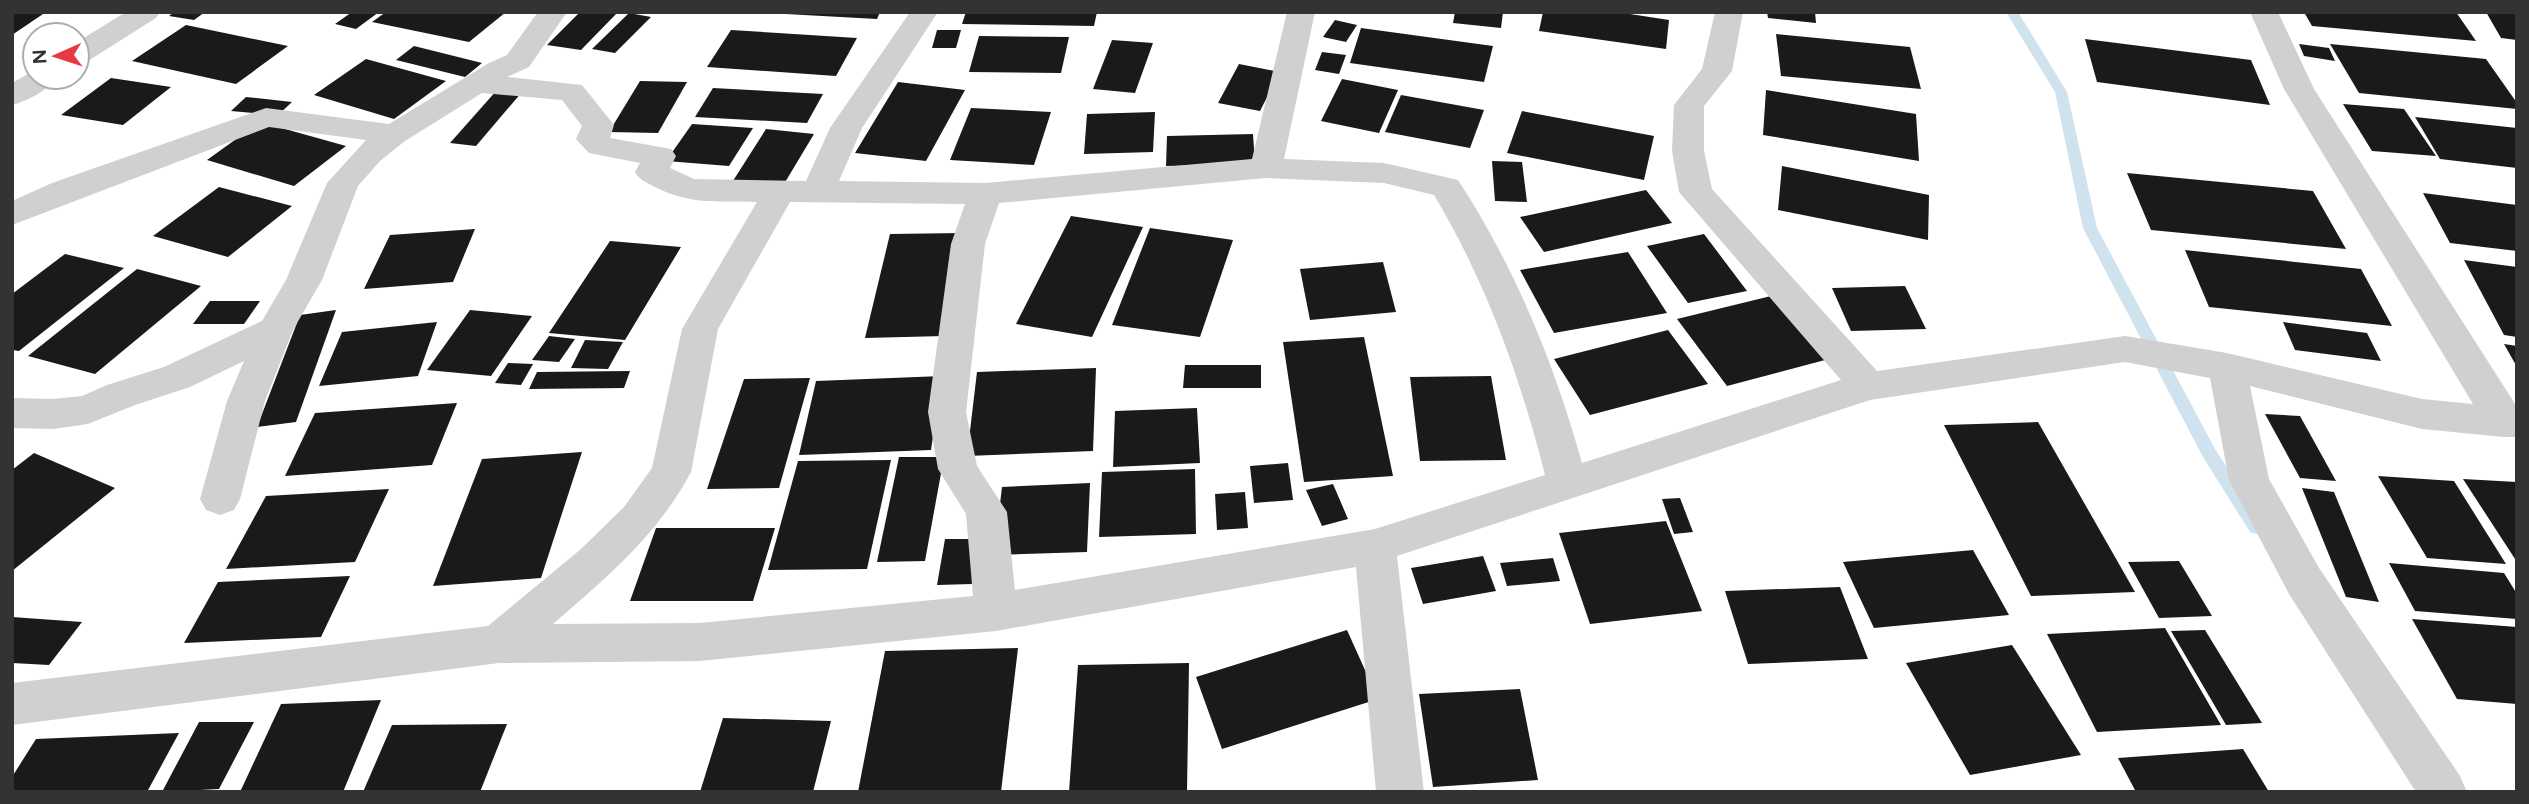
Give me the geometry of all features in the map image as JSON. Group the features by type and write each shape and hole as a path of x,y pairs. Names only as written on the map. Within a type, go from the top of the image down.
{"street":[{"path":"91,46 146,12"},
{"path":"220,499 246,401 275,330 303,280 343,183 369,154 394,134 500,69 518,61 553,12"},
{"path":"818,192 846,128 924,12"},
{"path":"1266,168 1301,12"},
{"path":"1729,12 1717,71 1689,106 1688,151 1696,192 1868,386"},
{"path":"2264,12 2299,89 2510,422"},
{"path":"478,84 571,92 598,125 592,139 600,146 660,156 651,172 680,188 985,194 1266,168 1384,173 1446,187 1469,223 1508,299 1552,422 1568,485"},
{"path":"12,214 64,191 266,117 394,134"},
{"path":"499,644 596,561 639,519 671,472 701,329 779,192"},
{"path":"985,194 968,244 947,412 958,469 986,512 996,612"},
{"path":"12,414 53,414 88,410 121,395 177,377 275,330"},
{"path":"12,704 499,644 700,642 996,612 1375,546 1868,386 2125,349 2227,367 2422,414 2510,422"},
{"path":"2227,367 2249,480 2304,581 2443,792"},
{"path":"1375,546 1400,792"}],"building":[{"path":"12,12 46,12 33,21 21,21 21,29 12,35"},
{"path":"174,12 205,12 194,20 169,16"},
{"path":"352,12 379,12 356,29 335,24"},
{"path":"386,12 506,12 469,42 372,22"},
{"path":"580,12 618,12 581,50 547,45"},
{"path":"786,12 880,12 877,19"},
{"path":"966,12 1097,12 1094,26 962,24"},
{"path":"1455,12 1503,12 1501,28 1453,23"},
{"path":"1543,12 1617,12 1669,20 1666,49 1539,31"},
{"path":"1767,12 1815,12 1816,23 1768,18"},
{"path":"2304,12 2456,12 2476,41 2312,26"},
{"path":"2486,12 2517,12 2517,40 2501,38"},
{"path":"629,13 651,17 615,53 592,49"},
{"path":"1335,20 1357,25 1346,42 1323,37"},
{"path":"186,25 288,46 236,84 132,61"},
{"path":"1361,28 1493,46 1484,82 1350,63"},
{"path":"731,30 857,38 836,76 707,67"},
{"path":"937,30 961,30 956,48 932,48"},
{"path":"1776,34 1910,47 1921,89 1781,76"},
{"path":"979,36 1069,37 1061,73 969,72"},
{"path":"2085,39 2251,60 2270,105 2097,82"},
{"path":"1112,40 1153,43 1135,93 1093,89"},
{"path":"2299,44 2329,48 2335,61 2304,56"},
{"path":"2330,44 2486,59 2517,103 2517,109 2359,93"},
{"path":"414,46 482,63 465,77 396,60"},
{"path":"1322,52 1346,55 1339,74 1315,70"},
{"path":"366,59 446,81 394,119 314,95"},
{"path":"1239,64 1280,72 1260,111 1218,103"},
{"path":"111,78 171,87 123,125 61,115"},
{"path":"1342,79 1398,90 1379,133 1321,121"},
{"path":"640,81 687,82 658,133 609,132"},
{"path":"898,82 965,90 926,161 855,153"},
{"path":"713,88 823,94 807,123 695,117"},
{"path":"497,90 522,92 476,146 450,143"},
{"path":"1766,90 1916,114 1919,161 1763,135"},
{"path":"1401,95 1484,110 1470,148 1385,132"},
{"path":"246,97 292,102 278,115 231,111"},
{"path":"2343,104 2404,109 2436,156 2372,151"},
{"path":"971,108 1051,112 1034,165 950,160"},
{"path":"1522,111 1654,136 1644,180 1507,153"},
{"path":"1155,112 1153,152 1084,154 1087,114"},
{"path":"2415,117 2517,128 2517,168 2440,159"},
{"path":"260,122 346,146 294,186 207,160"},
{"path":"692,124 753,128 729,166 666,161"},
{"path":"766,129 814,134 781,189 731,184"},
{"path":"1253,134 1255,164 1166,166 1167,136"},
{"path":"1492,161 1522,162 1527,202 1495,201"},
{"path":"1782,166 1929,195 1928,240 1778,210"},
{"path":"2127,173 2313,191 2346,249 2151,230"},
{"path":"219,187 292,206 228,257 153,236"},
{"path":"1646,190 1672,223 1544,252 1520,217"},
{"path":"2423,193 2517,205 2517,251 2450,243"},
{"path":"1071,216 1143,227 1092,337 1016,324"},
{"path":"1150,228 1233,240 1200,337 1112,325"},
{"path":"475,229 453,282 364,289 390,235"},
{"path":"963,233 944,336 865,338 890,234"},
{"path":"1704,234 1747,291 1688,303 1647,246"},
{"path":"610,241 681,247 625,340 549,333"},
{"path":"2185,250 2361,269 2392,326 2209,307"},
{"path":"1628,252 1667,313 1554,333 1520,270"},
{"path":"65,254 124,268 19,351 12,350 12,294"},
{"path":"2464,260 2517,267 2517,337 2504,335"},
{"path":"1383,262 1396,312 1310,320 1300,269"},
{"path":"137,269 201,286 95,374 28,356"},
{"path":"1905,286 1926,329 1851,331 1832,288"},
{"path":"1771,296 1825,360 1727,386 1677,319"},
{"path":"210,301 260,301 244,324 193,324"},
{"path":"336,310 296,422 257,427 300,315"},
{"path":"470,310 532,316 491,376 427,370"},
{"path":"437,322 418,376 319,386 342,332"},
{"path":"2283,322 2367,333 2381,361 2295,350"},
{"path":"1668,330 1708,384 1590,415 1554,359"},
{"path":"549,336 575,339 559,362 532,360"},
{"path":"1364,337 1393,476 1304,482 1283,342"},
{"path":"585,340 623,342 608,369 571,368"},
{"path":"2504,344 2517,346 2517,367"},
{"path":"508,363 533,364 521,385 495,383"},
{"path":"1185,365 1261,365 1261,388 1183,388"},
{"path":"1096,368 1093,451 967,456 977,372"},
{"path":"630,371 624,388 529,389 537,372"},
{"path":"942,376 931,450 799,455 816,381"},
{"path":"1491,376 1506,460 1420,461 1410,377"},
{"path":"810,378 779,488 707,489 744,379"},
{"path":"457,403 432,465 285,476 315,413"},
{"path":"1197,408 1200,463 1113,467 1115,411"},
{"path":"2265,414 2300,416 2336,481 2300,478"},
{"path":"2038,422 2135,592 2031,596 1944,425"},
{"path":"582,452 541,578 433,586 482,459"},
{"path":"34,453 115,488 12,571 12,470"},
{"path":"899,457 944,457 925,561 877,562"},
{"path":"891,460 867,569 768,570 798,461"},
{"path":"1288,463 1293,500 1254,503 1250,466"},
{"path":"1195,469 1196,534 1099,537 1102,472"},
{"path":"2378,476 2454,481 2506,564 2427,558"},
{"path":"2463,479 2517,482 2517,562"},
{"path":"1090,483 1087,552 994,555 1002,487"},
{"path":"1333,484 1348,519 1322,526 1306,490"},
{"path":"2302,488 2334,492 2379,602 2346,597"},
{"path":"389,489 355,562 226,569 266,496"},
{"path":"1245,492 1248,528 1217,530 1215,494"},
{"path":"1680,498 1693,532 1674,534 1662,499"},
{"path":"1666,521 1702,611 1590,624 1559,533"},
{"path":"656,528 775,528 753,601 630,601"},
{"path":"945,539 979,539 972,584 937,585"},
{"path":"1973,550 2009,615 1874,628 1843,562"},
{"path":"1483,556 1496,591 1423,604 1411,568"},
{"path":"1553,558 1560,581 1507,586 1500,563"},
{"path":"2179,561 2212,616 2159,618 2128,562"},
{"path":"2389,563 2504,573 2517,594 2517,619 2415,611"},
{"path":"350,576 321,637 184,643 218,582"},
{"path":"1840,587 1868,659 1748,664 1725,591"},
{"path":"12,617 82,622 49,665 12,663"},
{"path":"2412,619 2517,627 2517,704 2457,699"},
{"path":"2165,628 2221,725 2097,732 2047,634"},
{"path":"1347,630 1378,699 1222,749 1196,677"},
{"path":"2205,630 2262,723 2226,725 2171,631"},
{"path":"2012,645 2081,755 1970,775 1906,663"},
{"path":"1018,648 1001,792 858,792 885,651"},
{"path":"1189,663 1187,792 1069,792 1078,665"},
{"path":"1520,689 1538,780 1433,787 1419,694"},
{"path":"381,700 343,792 240,792 281,704"},
{"path":"723,718 831,721 813,792 700,792"},
{"path":"199,722 254,722 219,789 162,792"},
{"path":"507,724 480,792 363,792 392,725"},
{"path":"179,733 147,792 12,792 12,777 36,739"},
{"path":"2243,749 2269,792 2136,792 2118,758"}],"waterway":[{"path":"2012,12 2061,92 2090,228 2209,453 2256,527"}]}
